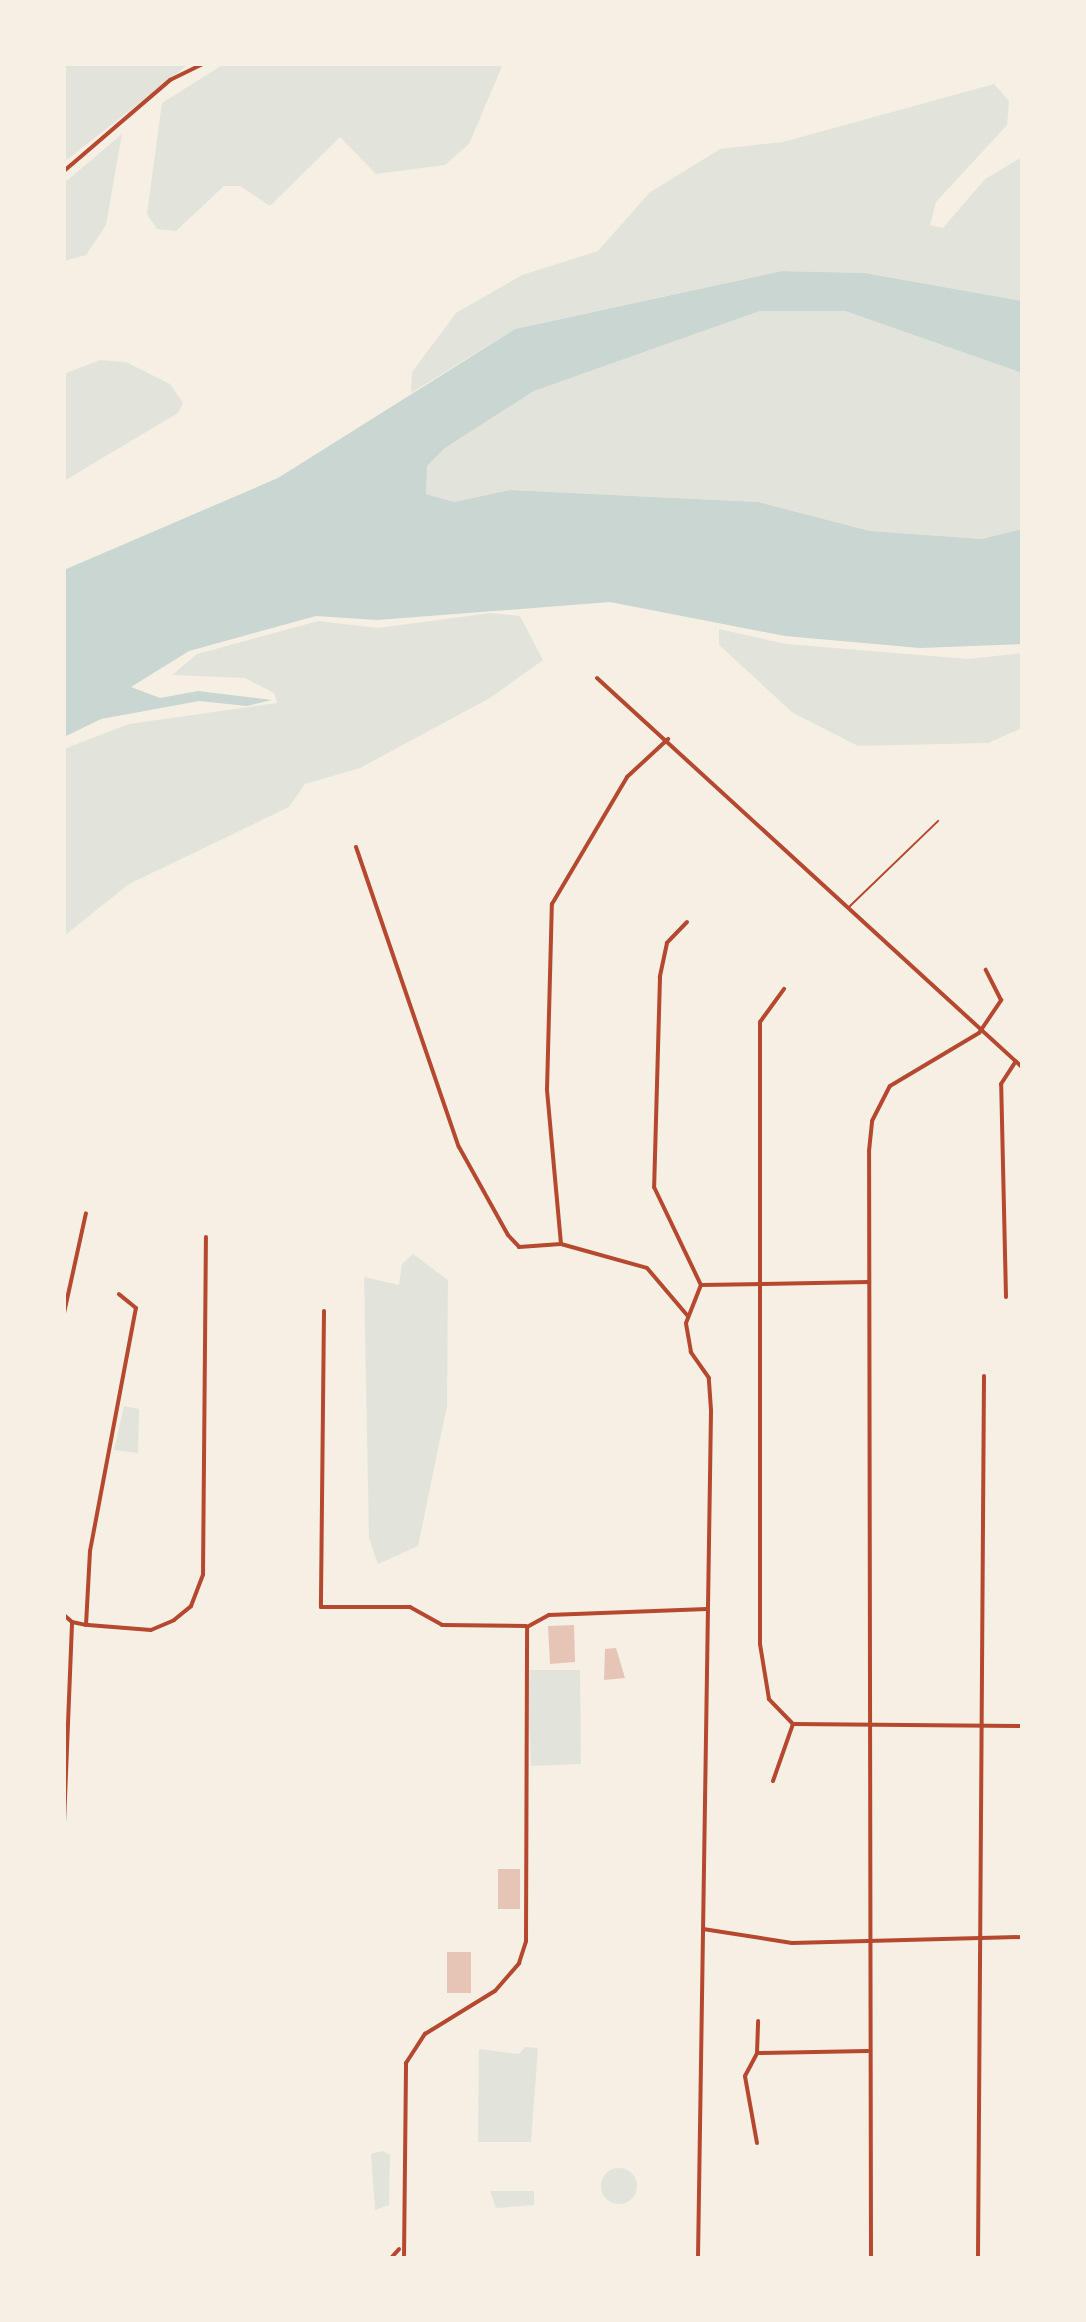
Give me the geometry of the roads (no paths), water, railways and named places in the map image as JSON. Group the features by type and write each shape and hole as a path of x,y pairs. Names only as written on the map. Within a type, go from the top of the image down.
{"street":[{"path":"64,171 170,80 203,64"},
{"path":"597,678 668,739 979,1033 1022,1067"},
{"path":"561,1244 547,1090 552,904 627,777 668,739"},
{"path":"356,847 459,1147 519,1247 561,1244 647,1268 687,1315"},
{"path":"687,922 667,943 660,977 654,1187 701,1285"},
{"path":"871,2258 868,2051 874,1939 868,1722 869,1151 879,1102 906,1073 979,1033 1001,1000 986,970"},
{"path":"784,989 760,1022 760,1644 769,1699 793,1724 868,1722 1022,1726"},
{"path":"1006,1297 1001,1084 1016,1061"},
{"path":"64,1313 86,1213"},
{"path":"64,1615 72,1622 86,1625 163,1625 191,1606 203,1574 206,1237"},
{"path":"701,1285 759,1281 869,1282"},
{"path":"698,2258 709,1378 691,1352 687,1315 701,1285"},
{"path":"86,1625 90,1551 136,1308 119,1294"},
{"path":"324,1311 321,1607 410,1607 442,1625 527,1627 549,1615 707,1609"},
{"path":"978,2258 984,1376"},
{"path":"64,1823 72,1622"},
{"path":"404,2258 399,2249 406,2063 425,2034 495,1991 519,1963 526,1941 527,1627"},
{"path":"773,1781 793,1724"},
{"path":"703,1929 792,1943 1022,1937"},
{"path":"757,2143 745,2088 746,2066 757,2053 758,2021"},
{"path":"757,2053 868,2051"},
{"path":"391,2258 399,2249"}],"lane":[{"path":"847,909 938,821"}]}
